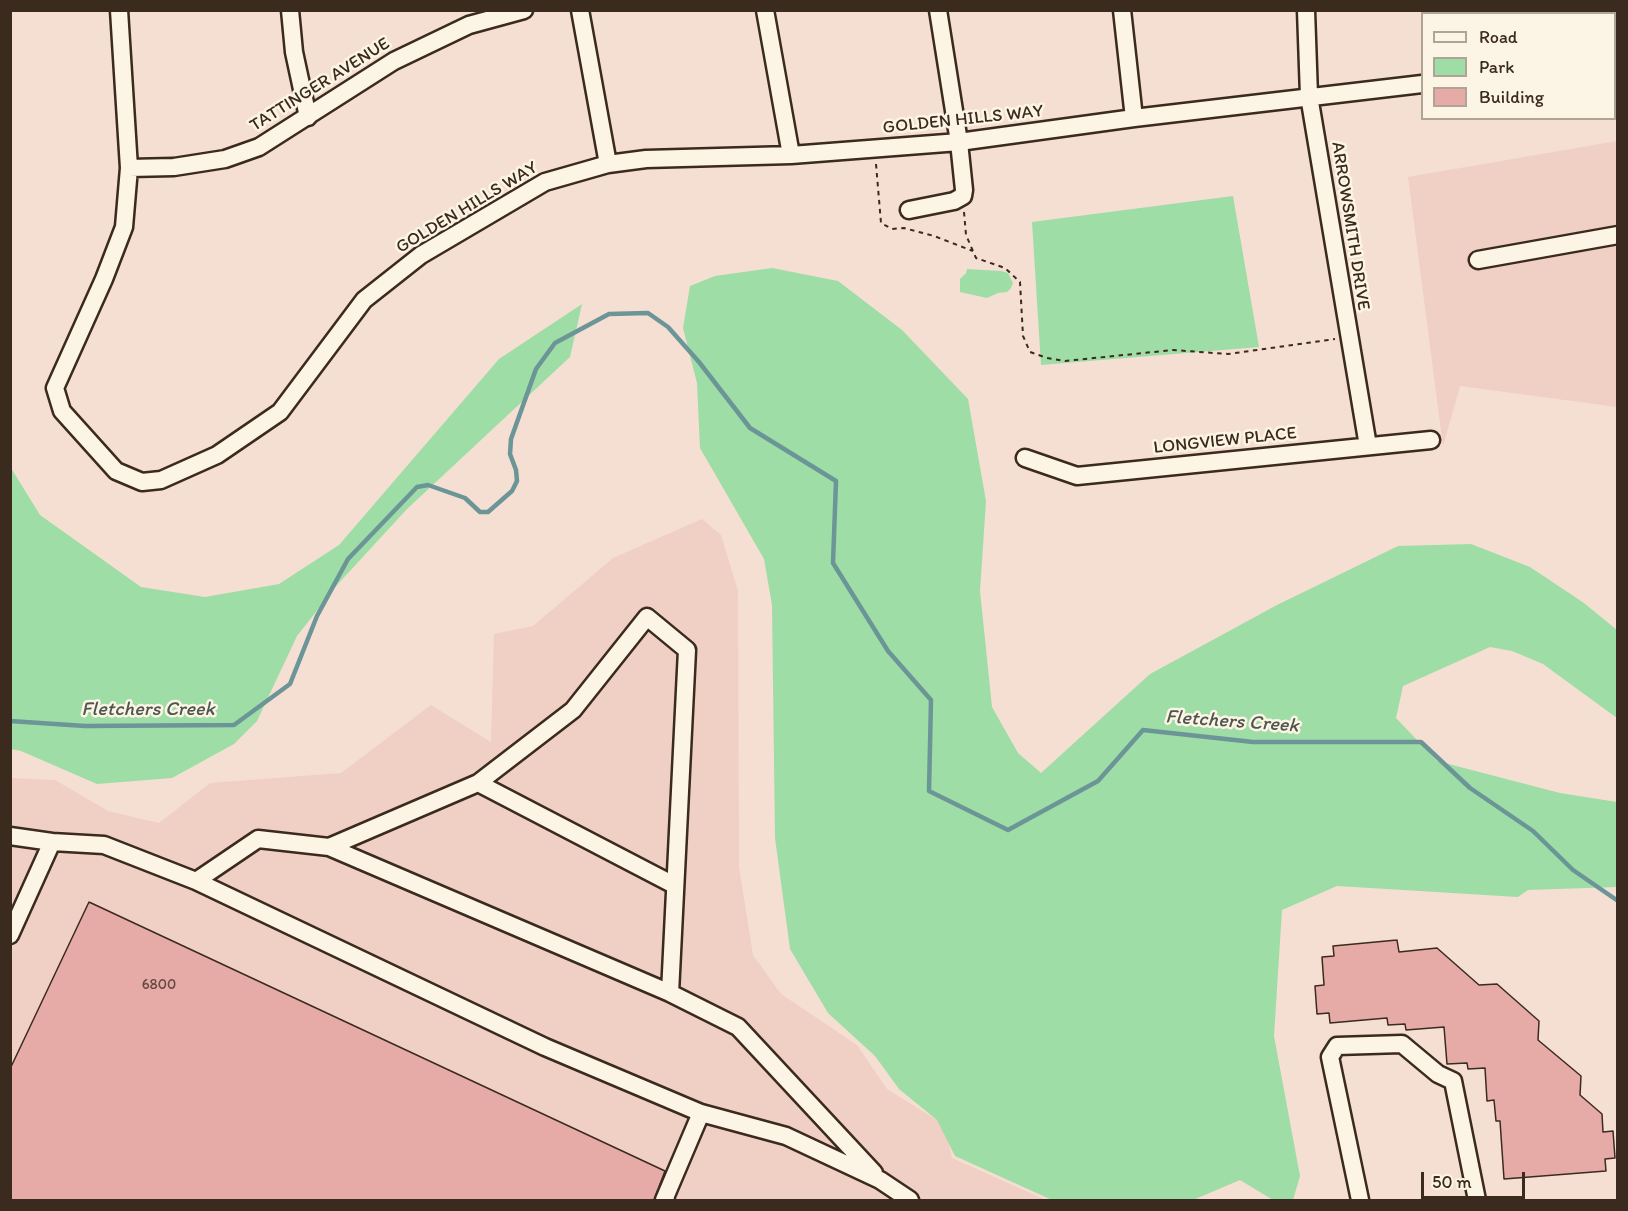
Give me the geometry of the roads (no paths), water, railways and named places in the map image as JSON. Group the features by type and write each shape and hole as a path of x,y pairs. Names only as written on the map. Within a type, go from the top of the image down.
{"street":[{"name":"GOLDEN HILLS WAY","path":"119,10 129,168 123,227 104,279 55,387 62,411 116,471 142,482 161,480 217,455 280,412 364,300 421,255 545,182 608,164 646,159 791,155 959,142 1309,96 1421,84"},
{"path":"290,10 294,52 308,117"},
{"name":"TATTINGER AVENUE","path":"129,168 174,167 225,159 259,147 394,61 469,25 524,10"},
{"path":"580,10 608,164"},
{"path":"765,10 791,155"},
{"path":"909,210 954,201 963,196 964,190 959,142 938,10"},
{"path":"1122,10 1134,118"},
{"name":"ARROWSMITH DRIVE","path":"1306,10 1309,96 1368,446"},
{"path":"1478,260 1617,235"},
{"name":"LONGVIEW PLACE","path":"1025,458 1077,476 1431,440"},
{"path":"328,847 478,783 573,710 646,617 687,650 670,993"},
{"path":"478,783 674,885"},
{"path":"10,836 52,842 104,844 196,881 545,1047 701,1113 786,1136 880,1180 910,1200"},
{"path":"196,881 258,839 328,847 670,993 738,1028 880,1180"},
{"path":"10,935 52,842"},
{"path":"1360,1200 1330,1057 1337,1046 1402,1044 1438,1074 1453,1081 1477,1200"},
{"path":"666,1200 664,1200 701,1113"}],"waterway":[{"name":"Fletchers Creek","path":"10,721 85,726 234,725 290,684 317,616 348,559 417,487 428,485 465,498 480,512 488,512 512,491 517,481 510,454 511,439 536,369 555,343 609,314 648,313 668,327 699,362 750,428 836,481 833,563 888,651 931,700 929,791 1008,830 1098,781 1143,730 1253,742 1421,742 1470,788 1533,831 1573,870 1618,901"}]}
